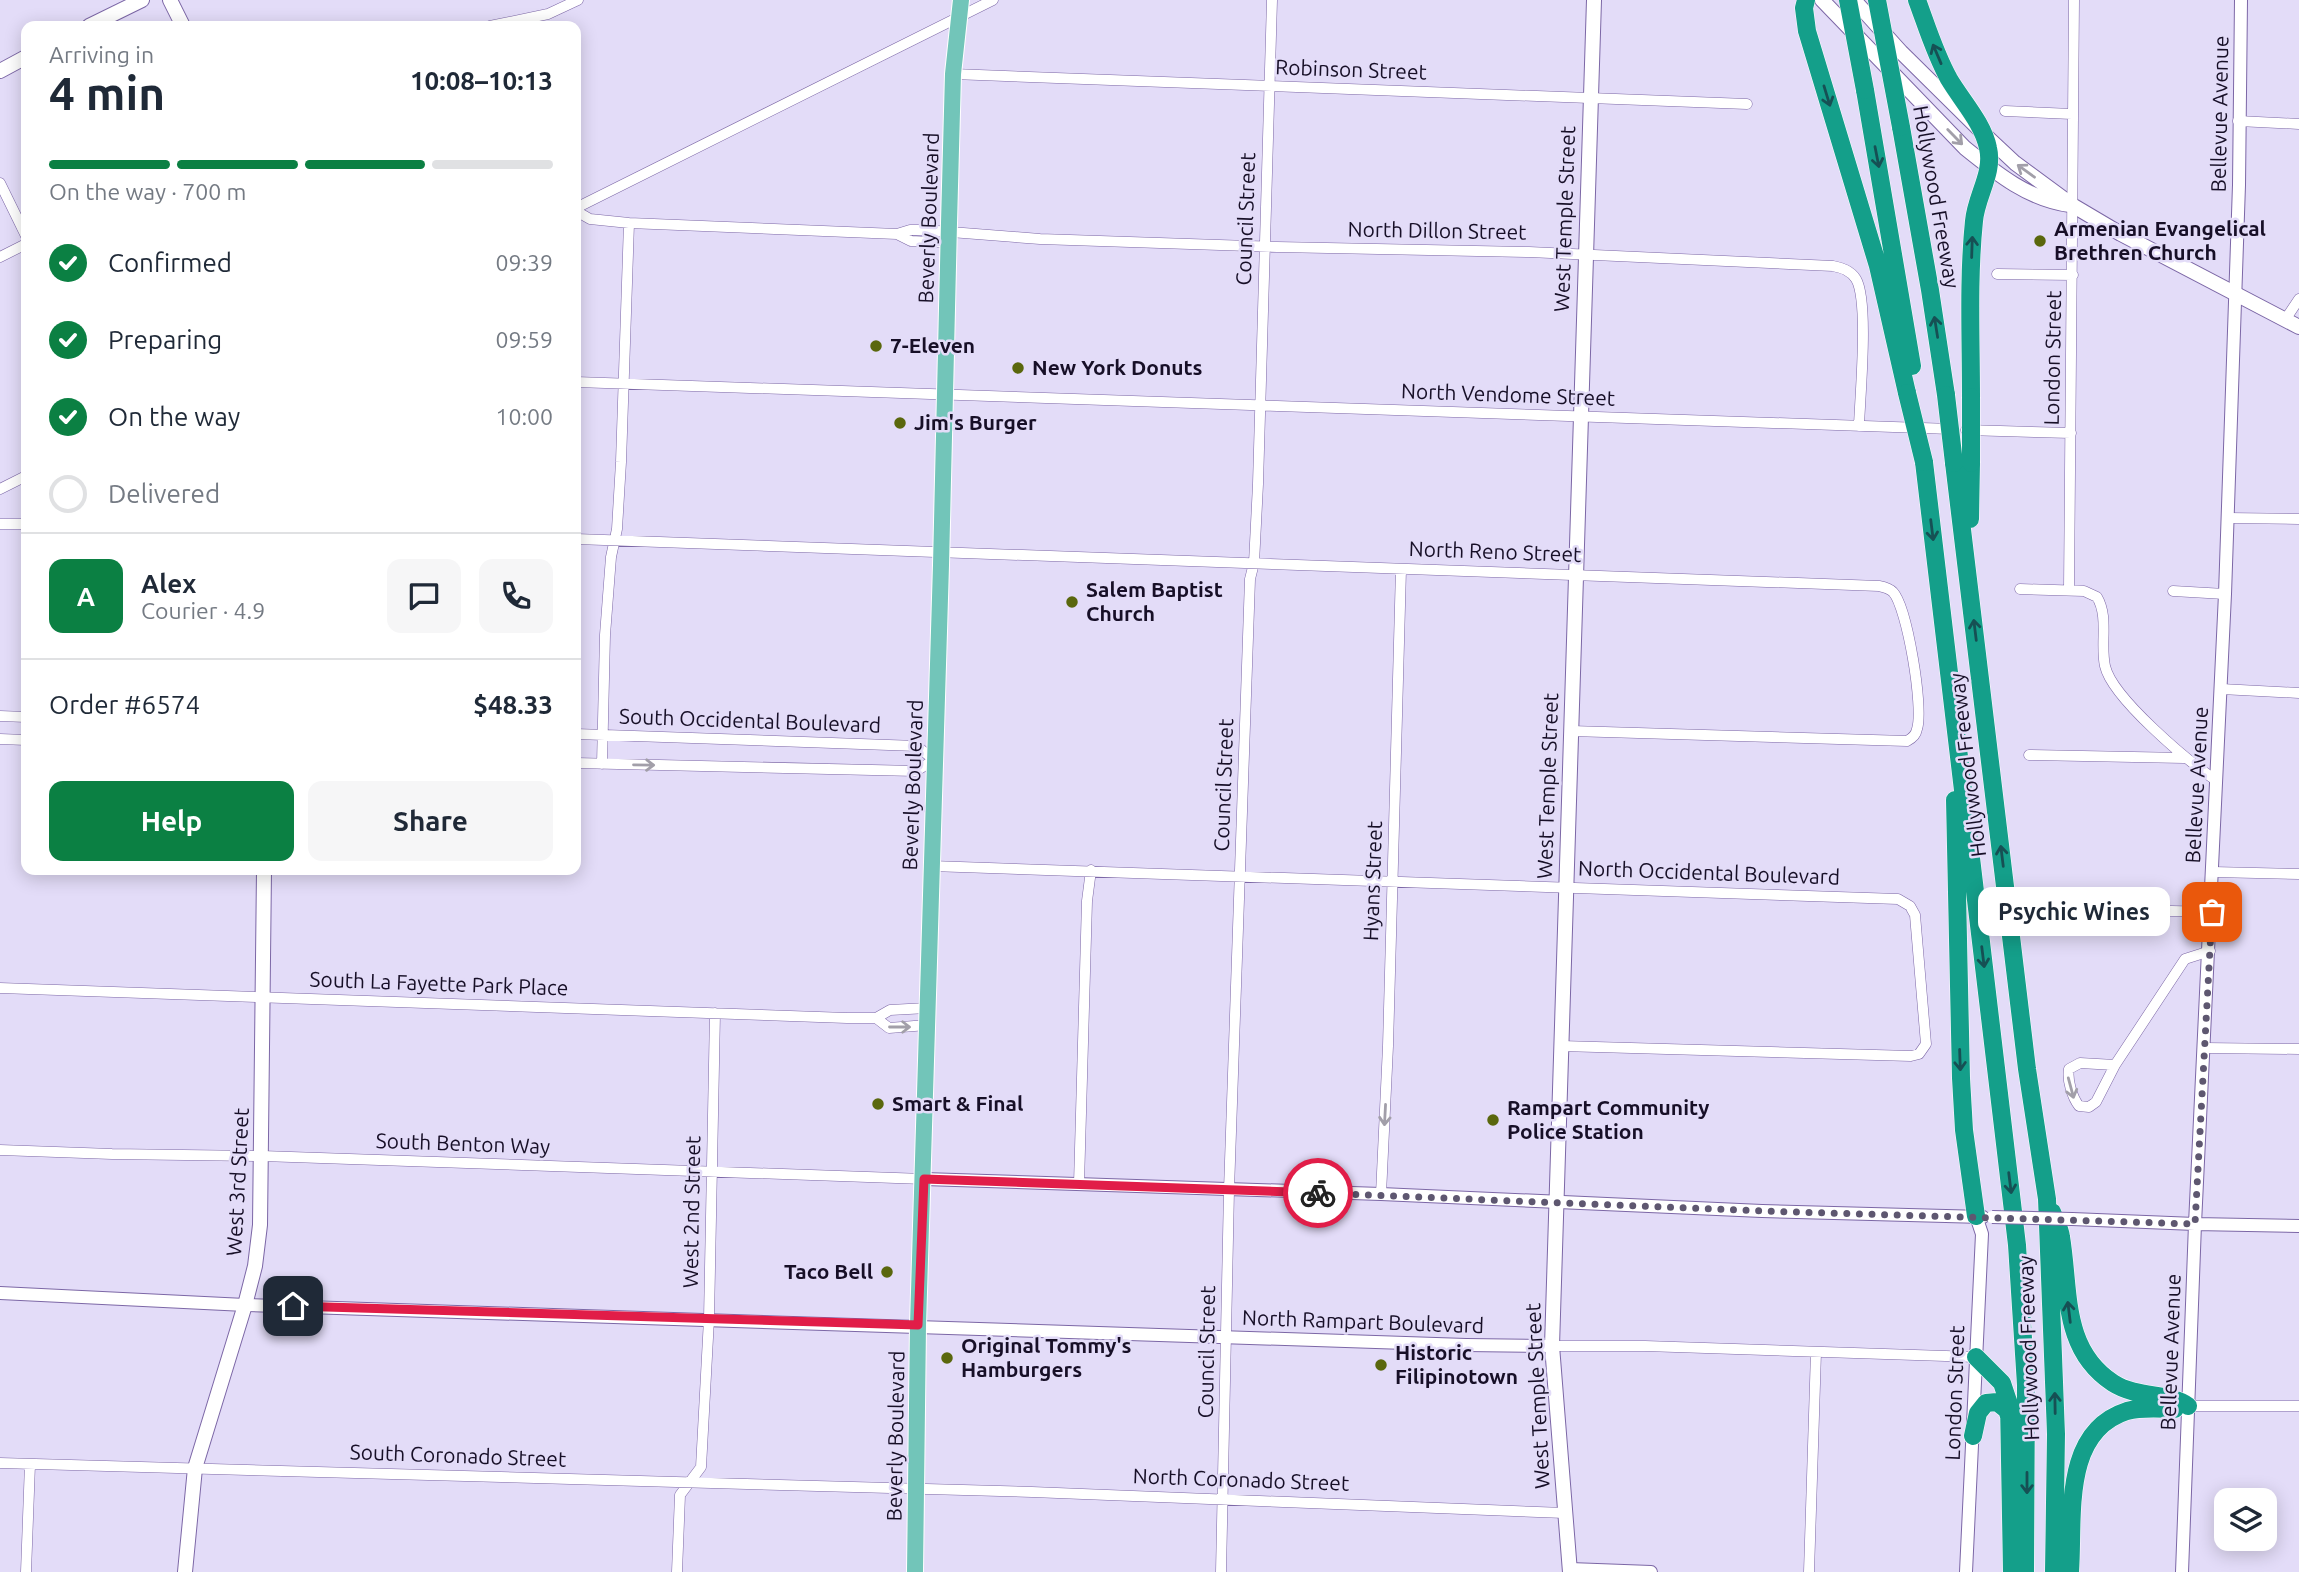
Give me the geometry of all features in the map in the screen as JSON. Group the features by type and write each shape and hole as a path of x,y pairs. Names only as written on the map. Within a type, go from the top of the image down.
{"highway":[{"path":"1806,0 1804,8 1807,31 1878,266 1912,393"},
{"name":"Hollywood Freeway","path":"1848,0 1901,295 1912,393 1924,462 2017,1245 2026,1385 2019,1544 2025,1572"},
{"name":"Hollywood Freeway","path":"1877,0 1930,290 1945,395 1962,463 1968,572 2027,1069 2047,1199 2064,1545 2054,1572"},
{"path":"1917,0 1942,66 1984,134 1989,150 1989,168 1977,203 1973,233 1970,397 1962,463"},
{"path":"1955,719 1955,854 1961,1078 1965,1130 1984,1217"},
{"path":"2047,1199 2061,1234 2070,1322 2083,1353 2102,1375 2126,1390 2141,1395 2181,1400 2188,1406"},
{"path":"1976,1357 2002,1383 2006,1393 2019,1544 2012,1572"},
{"path":"1973,1436 1978,1413 1986,1403 1997,1402 2007,1410 2009,1416"},
{"path":"2070,1572 2064,1545 2078,1464 2088,1438 2104,1424 2128,1411 2179,1409 2188,1406"}],"main road":[{"path":"99,21 142,0"},
{"path":"170,0 180,21"},
{"name":"Beverly Boulevard","path":"915,1572 926,1008 953,74 961,0"},
{"name":"West Temple Street","path":"1570,1571 1552,1346 1594,0"},
{"path":"1822,0 1965,148 1989,168 2050,203 2072,205"},
{"path":"1854,0 1901,52 1984,134 2015,163 2072,205 2121,234 2299,327"},
{"path":"0,71 21,60"},
{"name":"West 3rd Street","path":"185,1572 195,1468 245,1305 259,1239 264,875"}],"street":[{"path":"515,21 548,14 579,0"},
{"path":"581,207 993,0"},
{"name":"Council Street","path":"1221,1572 1229,1190 1250,579 1254,563 1260,405 1272,0"},
{"name":"London Street","path":"2069,590 2074,0"},
{"name":"Bellevue Avenue","path":"2182,1572 2195,1224 2212,912 2228,518 2239,185 2241,0"},
{"name":"Robinson Street","path":"953,74 1747,104"},
{"path":"2005,111 2072,114"},
{"path":"2238,121 2299,124"},
{"path":"0,183 21,226"},
{"name":"North Dillon Street","path":"581,213 590,219 629,223 897,234 910,230 949,237 1586,255 1832,266 1848,271 1857,281 1862,305 1859,426"},
{"path":"602,764 605,635 621,462 629,223"},
{"path":"0,257 21,246"},
{"path":"1997,274 2073,275"},
{"path":"2285,320 2299,299"},
{"name":"North Vendome Street","path":"581,382 2071,433"},
{"path":"0,489 21,478"},
{"path":"2228,518 2299,519"},
{"path":"0,524 21,524"},
{"name":"North Reno Street","path":"581,539 941,554 1574,574 1887,588 1898,599 1915,666 1919,704 1918,726 1912,738 1902,743 1571,730"},
{"name":"Hyans Street","path":"1381,1194 1388,1046 1401,569"},
{"path":"2020,589 2089,592 2097,597 2102,617 2104,663 2111,684 2184,758 2217,781"},
{"path":"2173,591 2225,594"},
{"path":"2221,689 2299,693"},
{"path":"0,716 21,717"},
{"name":"South Occidental Boulevard","path":"581,734 918,746 934,760"},
{"path":"0,739 21,740"},
{"path":"2029,755 2184,758"},
{"path":"581,763 916,771 934,760"},
{"name":"North Occidental Boulevard","path":"931,866 1898,899 1913,910 1917,919 1926,1044 1919,1054 1910,1056 1561,1046"},
{"path":"1079,1184 1087,901 1091,870"},
{"path":"2213,872 2299,874"},
{"path":"2052,908 2212,912"},
{"path":"2116,1065 2080,1063 2069,1069 2071,1088 2079,1106 2089,1107 2096,1102 2116,1065 2185,958 2210,951"},
{"name":"South La Fayette Park Place","path":"0,988 876,1018 890,1010 926,1008"},
{"name":"West 2nd Street","path":"677,1572 680,1495 701,1467 709,1319 715,1013"},
{"name":"South La Fayette Park Place","path":"876,1018 889,1028 927,1025"},
{"path":"2205,1048 2299,1049"},
{"name":"South Benton Way","path":"0,1150 262,1156 924,1179"},
{"path":"924,1179 1381,1194 1762,1211 2299,1226"},
{"name":"London Street","path":"1966,1572 1984,1217"},
{"name":"North Rampart Boulevard","path":"0,1293 245,1305 1466,1345 1645,1346 1976,1357"},
{"path":"1809,1572 1816,1352"},
{"path":"2188,1406 2299,1406"},
{"name":"South Coronado Street","path":"0,1463 916,1489"},
{"path":"26,1572 30,1464"},
{"name":"North Coronado Street","path":"916,1489 1565,1513"},
{"path":"1570,1571 1651,1572"}],"way so far":[{"path":"1318,1193 1762,1211 2195,1224 2212,912"}],"place":[{"name":"Armenian Evangelical Brethren Church","path":"2040,241"},
{"name":"7-Eleven","path":"876,346"},
{"name":"New York Donuts","path":"1018,368"},
{"name":"Jim's Burger","path":"900,423"},
{"name":"Salem Baptist Church","path":"1072,602"},
{"name":"Psychic Wines","path":"2212,912"},
{"name":"Smart & Final","path":"878,1104"},
{"name":"Rampart Community Police Station","path":"1493,1120"},
{"name":"Taco Bell","path":"887,1272"},
{"name":"Original Tommy's Hamburgers","path":"947,1358"},
{"name":"Historic Filipinotown","path":"1381,1365"}],"route":[{"path":"293,1306 918,1325 924,1179 1318,1193"}]}
